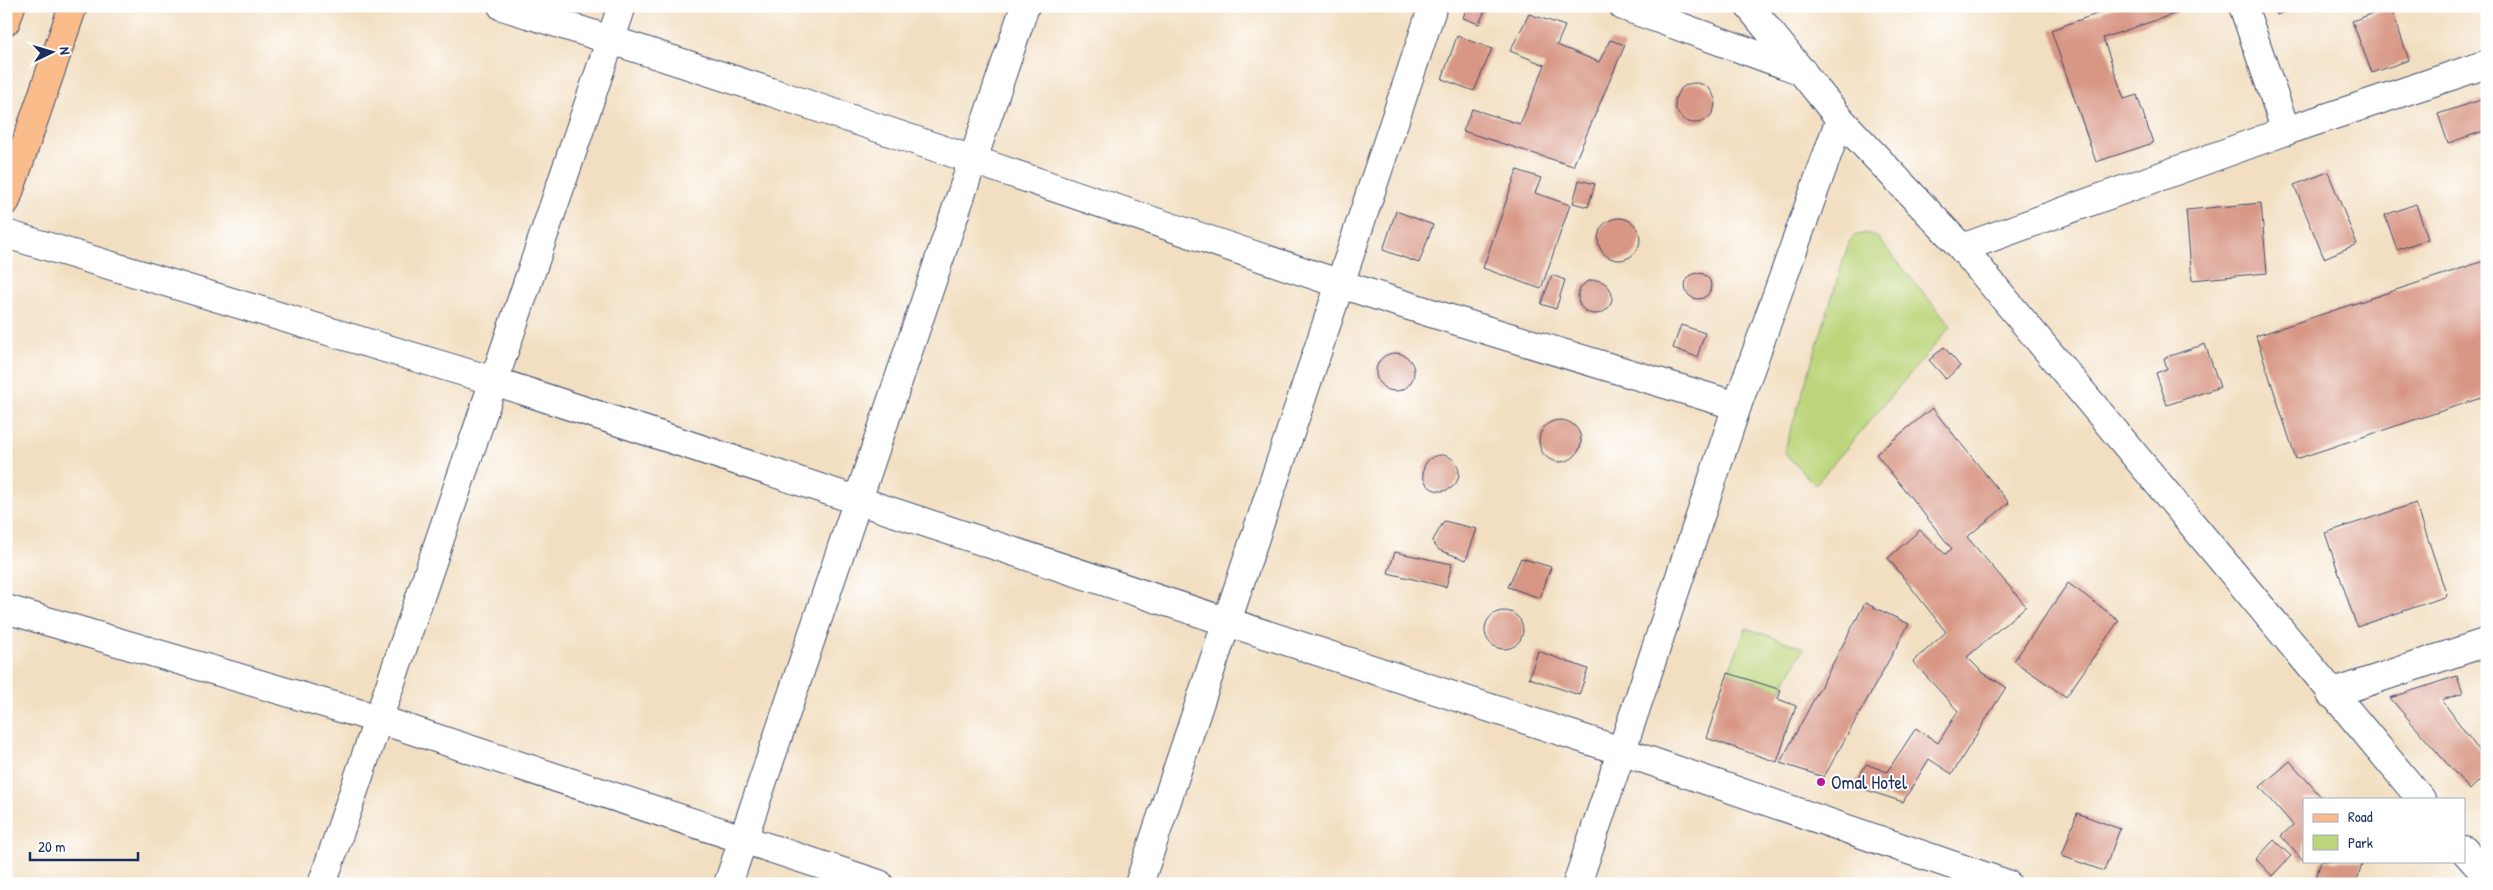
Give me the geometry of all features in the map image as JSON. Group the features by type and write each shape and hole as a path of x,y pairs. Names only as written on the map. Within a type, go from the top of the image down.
{"main road":[{"path":"6,21 11,6"},
{"path":"6,201 73,6"}],"street":[{"path":"502,6 610,39 973,159 1340,284 1737,406"},
{"path":"322,884 622,6"},
{"path":"728,884 1025,6"},
{"path":"1140,884 1433,6"},
{"path":"1622,6 1804,72"},
{"path":"1749,6 1840,119 1962,248 2419,798"},
{"path":"2243,6 2286,131"},
{"path":"1962,248 2286,131 2487,64"},
{"path":"1577,884 1737,406 1840,119"},
{"path":"6,234 494,380 1622,751 2007,884"},
{"path":"6,609 378,719 878,884"},
{"path":"2331,694 2487,642"},
{"path":"2466,852 2487,876"}],"green space":[{"path":"1866,233 1878,238 1951,326 1815,485 1784,452 1849,242 1854,236"},
{"path":"1746,628 1804,648 1781,690 1728,673"}],"building":[{"path":"1467,6 1487,6 1479,24 1463,18"},
{"path":"2119,6 2175,6 2177,13 2103,38 2124,99 2137,95 2153,143 2096,162 2051,30"},
{"path":"2273,6 2298,6 2277,15"},
{"path":"2391,7 2409,60 2372,73 2352,21"},
{"path":"1529,14 1565,26 1557,45 1599,62 1610,40 1625,45 1573,166 1463,131 1472,109 1520,124 1545,65 1510,51"},
{"path":"1457,36 1492,49 1474,91 1442,79"},
{"path":"1699,83 1706,86 1712,92 1715,103 1714,111 1706,120 1699,123 1691,123 1684,120 1676,111 1675,99 1678,92 1687,84"},
{"path":"2487,98 2487,130 2448,143 2438,114"},
{"path":"1517,170 1541,178 1535,193 1570,205 1541,289 1483,268"},
{"path":"2328,172 2357,244 2324,258 2294,185"},
{"path":"1579,180 1595,184 1588,207 1573,203"},
{"path":"2261,203 2267,273 2192,280 2186,210"},
{"path":"2416,204 2428,239 2397,250 2385,215"},
{"path":"1396,211 1433,225 1419,263 1383,250"},
{"path":"1623,218 1631,221 1637,227 1640,239 1637,251 1631,257 1615,260 1607,257 1601,251 1598,235 1601,227 1607,221"},
{"path":"2487,260 2487,396 2296,459 2256,336"},
{"path":"1698,273 1707,277 1711,286 1707,295 1698,299 1689,295 1685,286 1689,277"},
{"path":"1552,275 1565,280 1556,309 1541,304"},
{"path":"1595,280 1602,281 1607,285 1611,290 1611,304 1607,309 1602,313 1595,314 1588,313 1583,309 1579,304 1578,297 1579,290 1583,285 1588,281"},
{"path":"1681,325 1705,333 1697,357 1673,348"},
{"path":"2205,344 2220,387 2167,405 2156,373 2167,369 2164,358"},
{"path":"1944,347 1960,366 1946,379 1929,360"},
{"path":"1395,353 1408,359 1414,372 1408,385 1395,391 1382,385 1376,372 1382,359"},
{"path":"1932,408 2009,503 1967,537 2026,606 1967,657 1982,672 2006,687 1952,774 1929,759 1903,802 1854,786 1866,764 1887,772 1916,728 1938,743 1958,711 1913,662 1946,632 1888,558 1920,530 1945,554 1952,549 1876,454"},
{"path":"1564,420 1572,423 1578,429 1581,441 1578,453 1572,459 1556,462 1548,459 1542,453 1539,437 1542,429 1548,423"},
{"path":"1441,455 1448,456 1454,460 1458,466 1458,480 1454,486 1448,490 1441,491 1434,490 1428,486 1424,480 1423,473 1424,466 1428,460 1434,456"},
{"path":"2416,503 2447,596 2357,627 2325,533"},
{"path":"1444,521 1477,529 1466,560 1439,550 1432,542"},
{"path":"1395,552 1452,564 1446,587 1388,573"},
{"path":"1521,558 1551,567 1540,598 1508,587"},
{"path":"2068,583 2119,620 2066,697 2014,661"},
{"path":"1865,603 1909,624 1824,777 1780,763"},
{"path":"1504,611 1517,617 1523,630 1517,643 1504,649 1491,643 1485,630 1491,617"},
{"path":"1538,651 1588,669 1579,695 1529,678"},
{"path":"1728,673 1781,690 1778,699 1796,706 1777,762 1706,738"},
{"path":"2457,676 2463,693 2442,700 2487,762 2487,773 2470,790 2390,698"},
{"path":"2290,761 2322,798 2303,798 2303,860 2281,836 2293,825 2260,787"},
{"path":"2077,813 2120,829 2104,871 2062,856"},
{"path":"2274,840 2291,856 2272,876 2256,859"},
{"path":"2321,862 2363,862 2356,884 2314,884"}],"place":[{"name":"Omal Hotel","path":"1821,782"}]}
